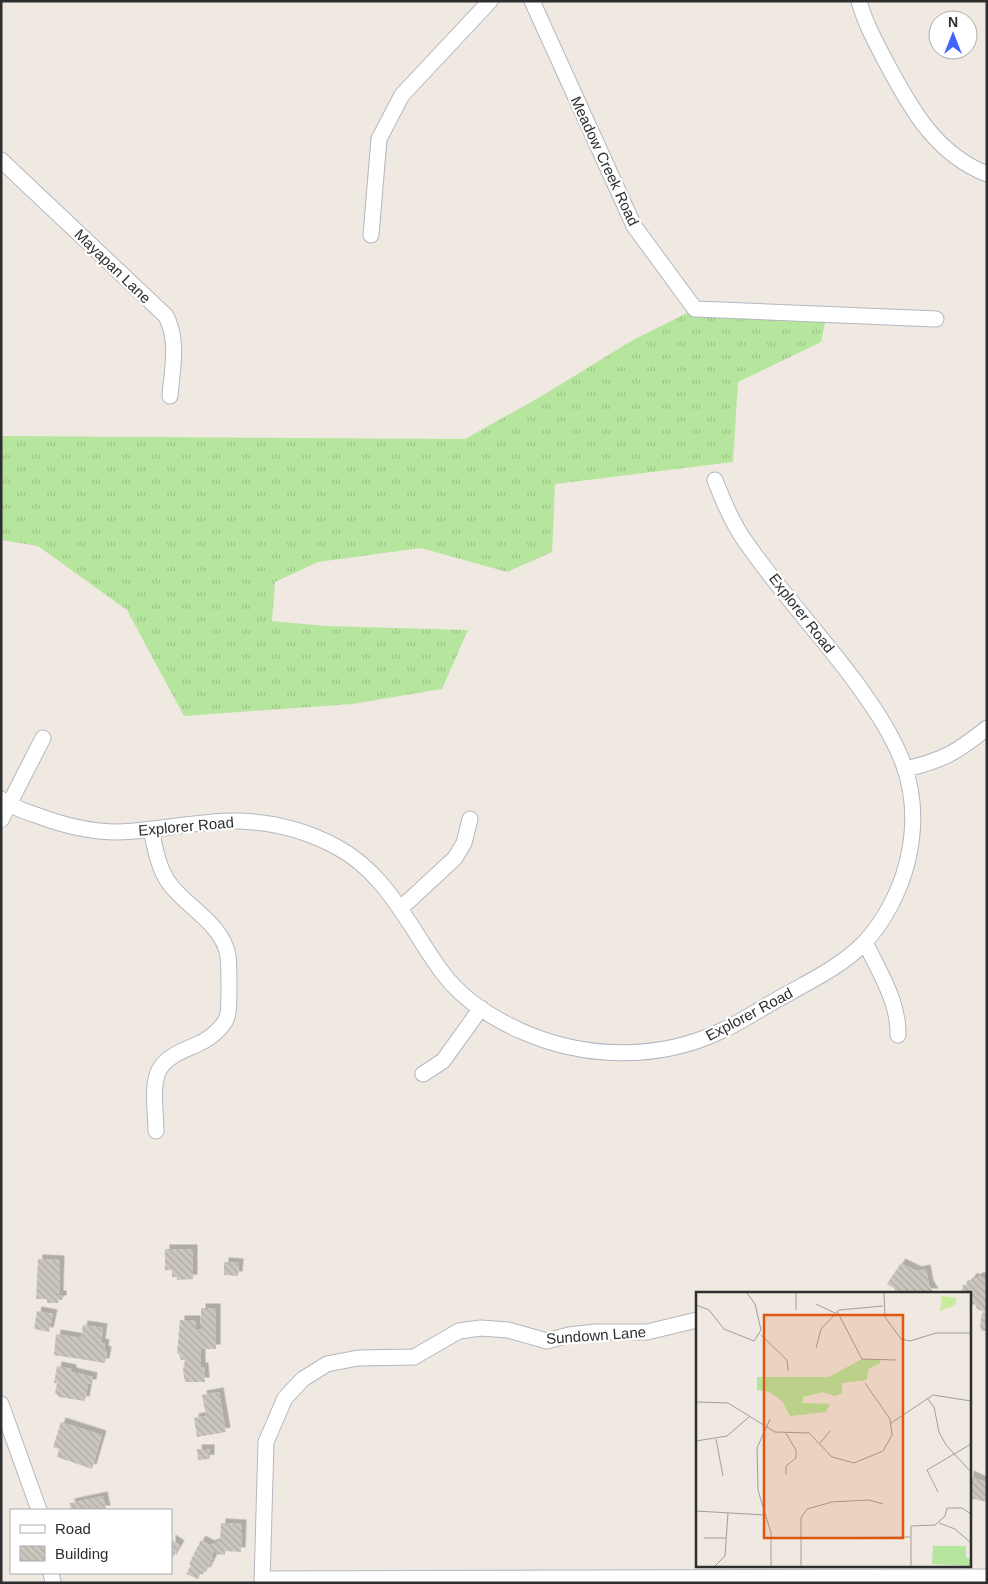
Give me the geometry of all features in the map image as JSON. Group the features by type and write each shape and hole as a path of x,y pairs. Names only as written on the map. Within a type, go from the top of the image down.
{"street":[{"path":"371,235 379,139 384,129 402,95 490,1"},
{"name":"Meadow Creek Road","path":"532,1 634,226 695,309 936,319"},
{"path":"859,1 867,25 900,90 929,132 960,160 987,174"},
{"name":"Mayapan Lane","path":"1,160 166,316 173,330 174,343 170,396"},
{"name":"Explorer Road","path":"5,802 81,829 116,832 241,821 300,831 336,847 369,869 401,908 443,973 457,989 481,1008 518,1030 558,1045 600,1052 642,1052 702,1039 737,1023 843,961 865,942 892,902 900,885 910,850 913,814 906,769 894,740 878,713 831,649 744,540 724,503 715,480"},
{"path":"906,769 931,763 959,751 987,728"},
{"path":"1,820 5,802 43,738"},
{"path":"401,908 455,858 464,843 470,819"},
{"path":"151,829 159,866 166,878 222,938 228,956 228,1017 220,1028 202,1042 175,1056 159,1070 155,1088 156,1131"},
{"path":"865,942 894,1002 898,1018 898,1035"},
{"path":"423,1074 443,1061 481,1008"},
{"name":"Sundown Lane","path":"262,1581 266,1442 286,1398 303,1379 327,1364 358,1358 414,1357 459,1331 482,1328 508,1330 547,1341 569,1335 596,1332 647,1332 696,1320"},
{"path":"3,1412 39,1509"},
{"path":"262,1581 987,1577"}],"green space":[{"path":"695,309 827,314 821,342 738,382 733,462 555,484 552,552 507,572 421,548 318,562 275,582 272,621 326,626 468,630 442,689 352,704 184,716 127,610 38,546 1,540 1,436 465,439 540,397 633,340"}],"building":[{"path":"165,1249 193,1249 193,1279 177,1280 177,1277 172,1277 172,1270 165,1270"},
{"path":"38,1259 60,1260 59,1295 62,1295 62,1300 59,1300 58,1303 47,1303 47,1299 36,1299"},
{"path":"224,1262 239,1263 238,1276 224,1275"},
{"path":"901,1263 917,1271 926,1269 929,1285 933,1292 895,1292 894,1288 887,1284"},
{"path":"980,1276 987,1282 987,1331 982,1331 980,1326 982,1313 985,1312 977,1309 975,1304 970,1306 970,1292 961,1292 963,1285 967,1285 973,1277 975,1279"},
{"path":"201,1308 216,1308 216,1349 201,1349 201,1367 204,1367 205,1382 185,1382 183,1370 185,1360 181,1360 179,1354 177,1354 180,1320 196,1320 196,1329 201,1329"},
{"path":"37,1311 53,1314 49,1332 34,1329"},
{"path":"83,1325 103,1328 101,1343 105,1344 104,1350 107,1351 105,1363 54,1355 56,1334 81,1338"},
{"path":"57,1366 72,1369 72,1372 93,1377 92,1384 88,1384 85,1401 59,1397 55,1393 57,1383 54,1383"},
{"path":"219,1392 226,1432 197,1437 194,1418 206,1416 202,1395"},
{"path":"61,1422 102,1435 92,1469 57,1457 59,1449 53,1447"},
{"path":"197,1449 210,1449 210,1459 198,1460"},
{"path":"970,1475 987,1483 987,1502 970,1498"},
{"path":"103,1496 106,1509 71,1509 70,1503"},
{"path":"221,1523 242,1524 241,1552 225,1551 225,1555 216,1554 216,1551 214,1551 211,1557 213,1558 206,1572 202,1570 198,1579 186,1574 201,1540 210,1545 220,1541"},
{"path":"172,1540 180,1545 172,1558"}]}
